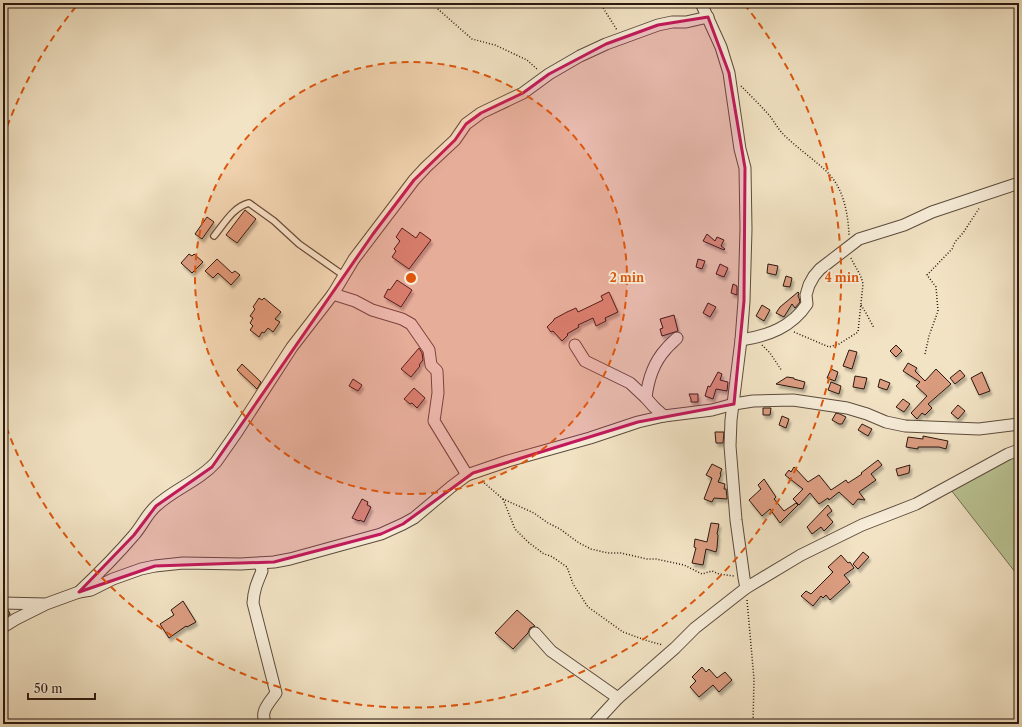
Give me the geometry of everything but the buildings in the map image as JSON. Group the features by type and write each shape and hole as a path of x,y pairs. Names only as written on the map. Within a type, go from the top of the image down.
{"street":[{"path":"701,3 721,47 729,73 740,149 745,168 746,229 744,301 741,340 731,420 730,446 736,520 745,583"},
{"path":"78,592 134,536 156,506 187,484 194,481 212,467 241,426 292,347 333,294 354,259 407,189 426,167 455,140 466,124 481,113 523,93 549,74 580,56 606,44 658,24 686,22 708,17"},
{"path":"741,340 766,335 787,325 802,311 807,304 806,295 814,276 820,269 859,239 904,225 932,212 1019,183"},
{"path":"333,294 355,301 372,310 402,319 411,324 429,350 431,365 437,372 438,393 434,421 470,474"},
{"path":"646,398 647,389 654,366 665,349 677,338"},
{"path":"575,345 585,361 630,383 664,416"},
{"path":"3,627 46,604 78,592 91,590 140,569 184,563 242,564 274,562 382,534 414,518 451,487 470,474 638,422 664,416 712,410 753,401 794,400 847,408 886,422 905,426 979,429 1019,424"},
{"path":"594,724 618,698 745,583 862,525 916,504 987,465 1019,450"},
{"path":"260,563 262,571 254,593 254,603 276,693 264,711 264,720 266,724"},
{"path":"3,602 46,604"},
{"path":"535,633 551,651 618,698"}],"lane":[{"path":"214,236 235,210 243,204 249,203 274,221 299,244 344,275"}],"path":[{"path":"431,3 472,39 495,46 527,60 540,72 549,74"},
{"path":"600,3 622,38"},
{"path":"729,73 769,115 782,133 826,170 840,189 849,233 848,248 853,262 862,278 863,284 858,332 839,344 829,347 793,332 787,325"},
{"path":"925,354 929,336 938,311 936,287 927,275 952,249 955,242 963,233 980,207"},
{"path":"861,306 874,328"},
{"path":"756,338 770,353 782,371"},
{"path":"470,474 503,499 534,512 548,523 591,549 684,565 702,574 712,570 745,583 754,679 754,724"},
{"path":"503,499 516,529 528,542 544,554 551,556 567,567 573,584 588,607 623,632 648,641 675,648"}],"highlighted area":[{"path":"708,17 729,73 745,168 744,301 734,404 638,422 473,473 403,524 381,534 274,562 155,566 79,592 134,535 156,506 212,467 373,234 414,180 455,140 466,124 481,113 523,93 549,74 606,44 658,25"}],"green space":[{"path":"1019,454 1019,577 951,490"}]}
